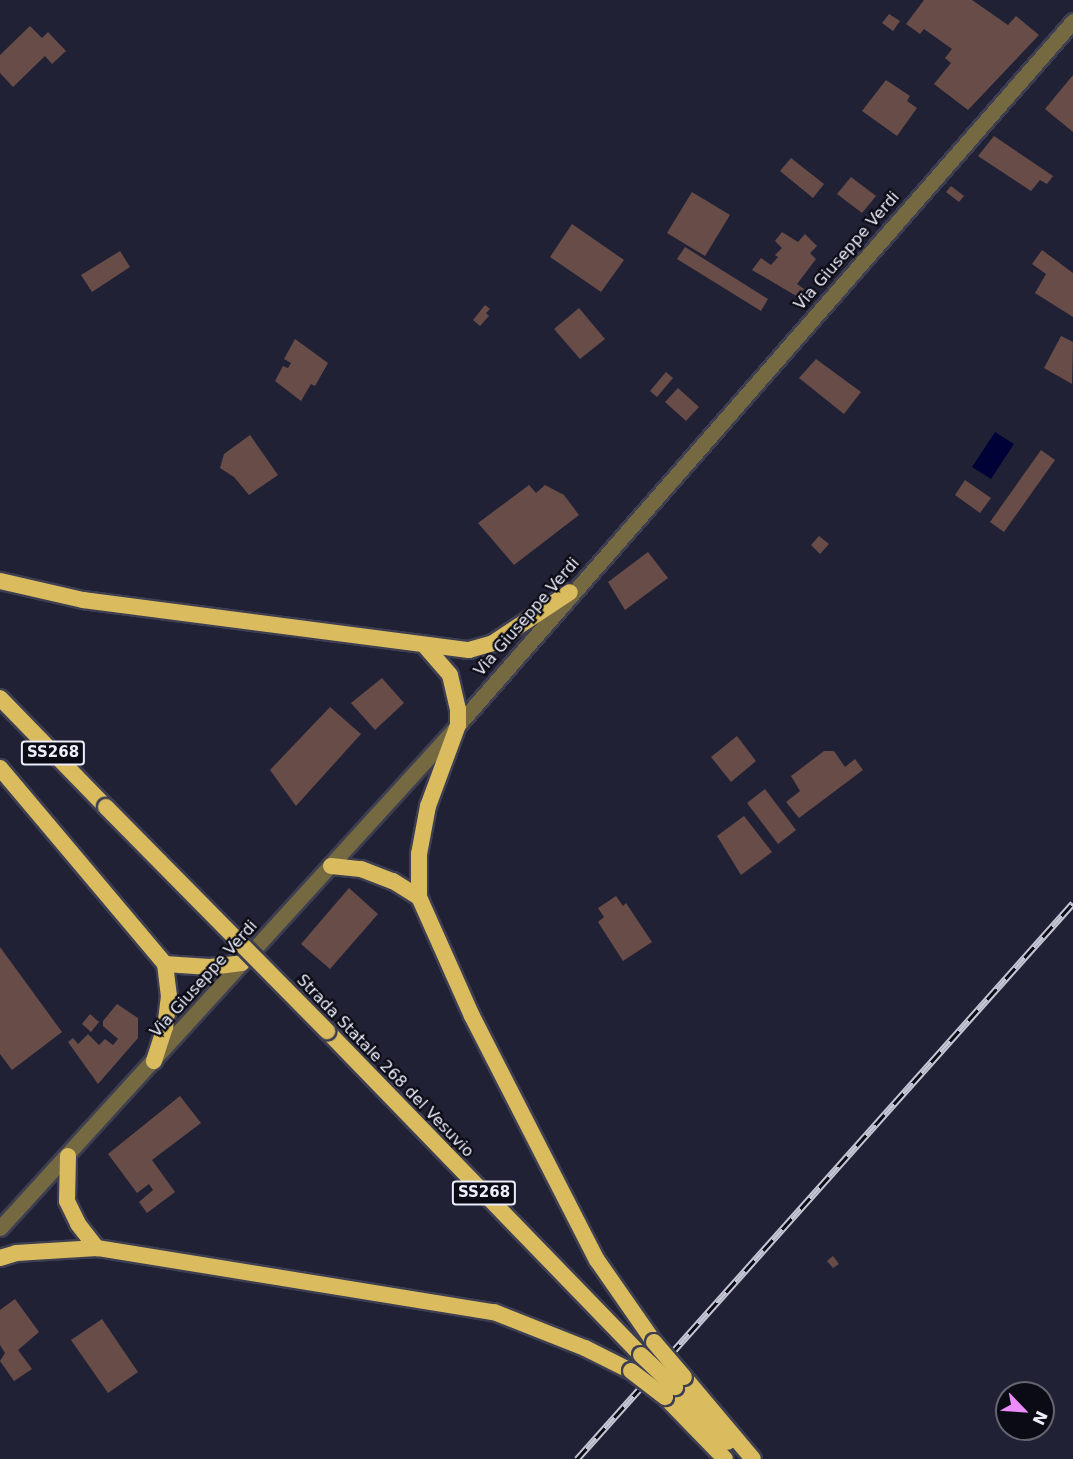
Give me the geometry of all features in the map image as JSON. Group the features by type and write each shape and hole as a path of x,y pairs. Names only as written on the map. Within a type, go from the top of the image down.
{"highway":[{"path":"0,581 83,600 469,650 493,643 570,592"},
{"path":"425,646 450,675 456,692 458,725 428,806 419,854 419,897 472,1016 597,1260 654,1342 674,1387 725,1459"},
{"name":"Strada Statale 268 del Vesuvio","path":"0,698 745,1459"},
{"path":"0,768 165,964 167,1017 154,1061"},
{"path":"331,866 361,869 393,881 419,897"},
{"path":"165,964 210,967 242,963"},
{"path":"68,1156 67,1202 78,1224 97,1248"},
{"path":"0,1258 16,1253 97,1248 494,1312 674,1387 753,1459"}],"street":[{"name":"Via Giuseppe Verdi","path":"0,1228 68,1156 458,725 570,592 1073,21"}],"shaded area":[{"path":"995,432 1014,444 991,479 972,467"}],"building":[{"path":"924,0 972,0 1008,25 1016,16 1039,35 968,110 934,84 951,63 945,58 952,49 924,29 920,34 906,24"},
{"path":"889,14 900,21 893,31 882,23"},
{"path":"30,26 42,38 48,32 66,51 52,64 45,56 13,87 0,73 0,55"},
{"path":"1073,75 1073,132 1045,109"},
{"path":"886,80 910,96 907,101 917,108 897,136 862,111"},
{"path":"994,136 1053,176 1047,184 1040,180 1031,191 978,156"},
{"path":"791,158 824,184 813,198 780,171"},
{"path":"851,177 876,196 862,213 837,194"},
{"path":"951,186 964,196 959,202 946,192"},
{"path":"692,192 730,215 705,256 667,233"},
{"path":"572,224 624,260 601,292 550,257"},
{"path":"782,232 798,242 805,234 817,246 810,253 816,259 797,284 804,289 798,297 752,270 761,258 771,265 778,257 775,255 782,248 775,241"},
{"path":"685,247 768,299 761,311 677,259"},
{"path":"1042,250 1073,273 1073,317 1035,293 1046,274 1032,264"},
{"path":"120,251 130,267 92,292 81,275"},
{"path":"485,305 490,309 486,313 489,316 480,326 473,320"},
{"path":"579,308 605,339 580,359 554,329"},
{"path":"1061,336 1073,342 1072,384 1044,368"},
{"path":"295,339 328,363 315,386 311,384 301,401 275,381 283,366 288,368 291,363 284,359"},
{"path":"816,359 861,392 844,414 799,378"},
{"path":"666,372 673,378 657,397 650,391"},
{"path":"678,388 699,407 686,421 665,402"},
{"path":"250,435 278,475 249,495 234,477 220,468 224,454"},
{"path":"1041,450 1055,460 1004,532 990,522"},
{"path":"965,480 991,498 980,513 955,495"},
{"path":"529,485 536,493 545,485 564,495 579,515 514,565 478,523"},
{"path":"819,536 829,544 820,554 811,545"},
{"path":"648,552 668,578 625,610 608,582"},
{"path":"382,678 404,703 375,730 351,703"},
{"path":"330,707 361,734 296,806 270,770"},
{"path":"737,736 756,761 731,782 711,757"},
{"path":"824,751 834,751 845,767 855,759 863,770 799,818 786,802 800,791 791,776"},
{"path":"765,789 796,830 778,844 747,803"},
{"path":"744,816 772,852 741,875 717,836"},
{"path":"349,888 378,914 330,969 301,944"},
{"path":"616,896 623,906 626,903 652,942 623,961 598,922 604,917 598,908"},
{"path":"0,947 62,1032 12,1070 0,1054"},
{"path":"117,1004 138,1018 138,1038 98,1084 68,1042 73,1038 78,1044 88,1034 99,1045 105,1039 113,1045 118,1039 103,1026 103,1021"},
{"path":"90,1014 99,1022 91,1032 82,1024"},
{"path":"180,1096 201,1123 152,1160 175,1192 147,1213 139,1202 153,1190 149,1184 137,1193 108,1154"},
{"path":"833,1256 839,1264 833,1268 827,1261"},
{"path":"15,1299 39,1332 18,1350 32,1369 14,1381 0,1361 5,1353 0,1345 0,1310"},
{"path":"102,1319 138,1372 108,1393 71,1340"}],"railway":[{"path":"577,1459 1073,903"}]}
